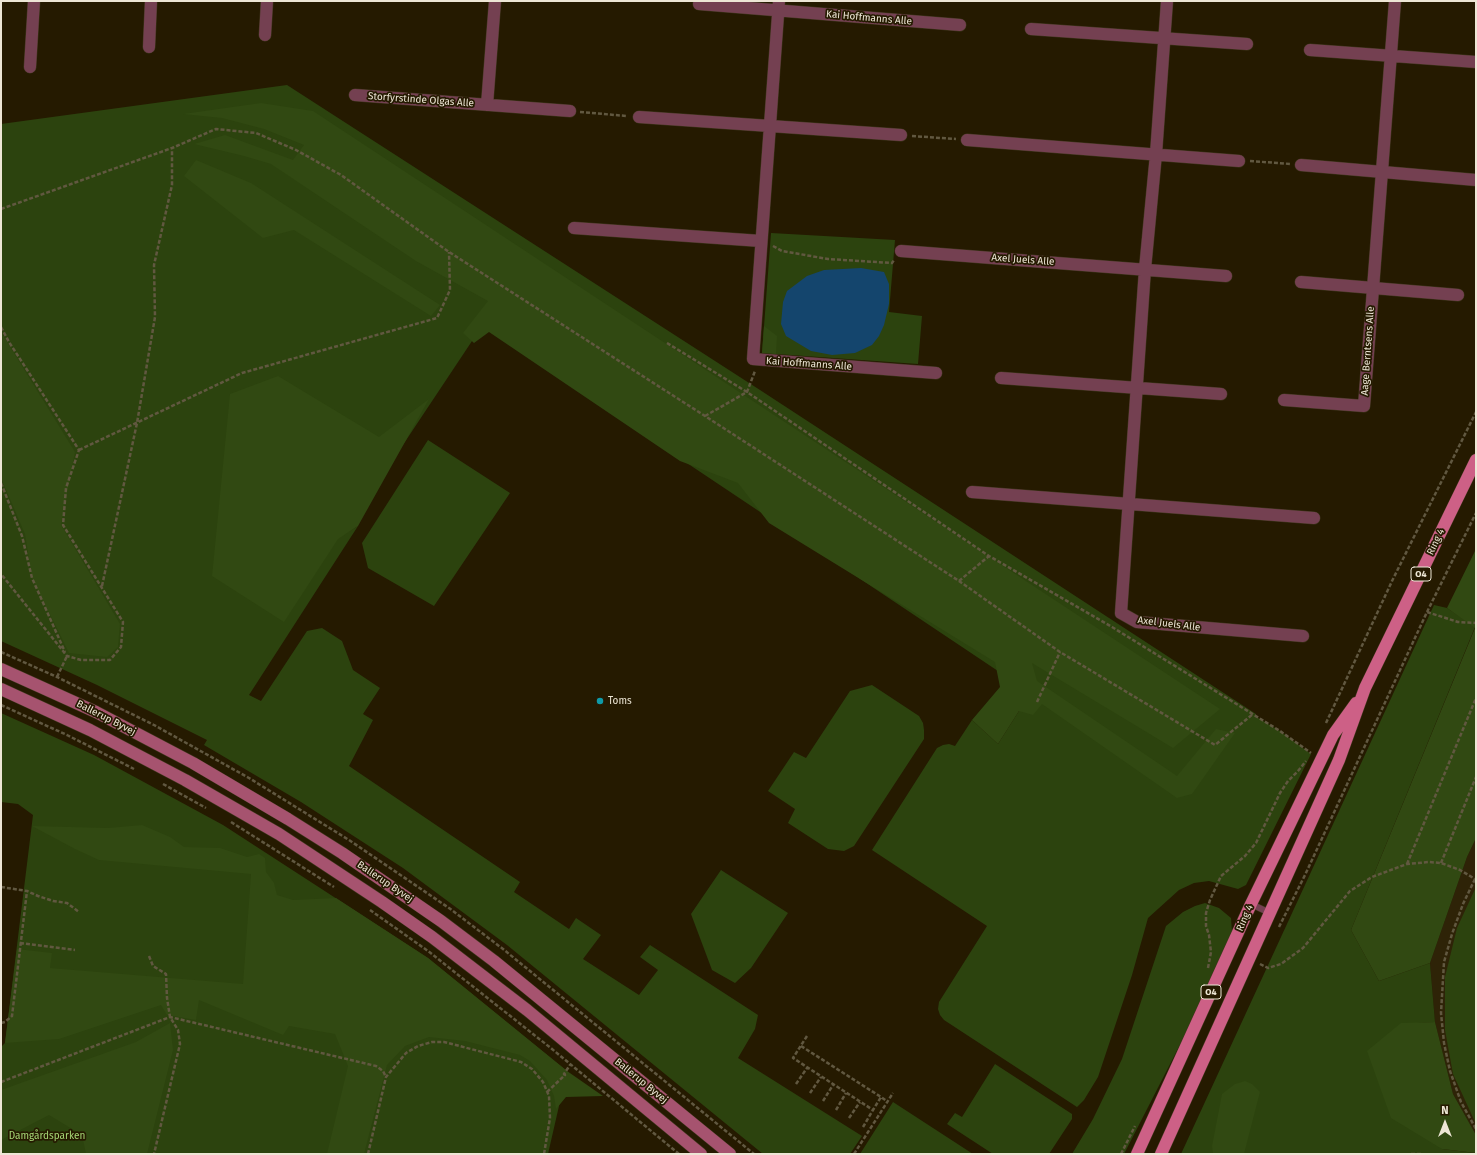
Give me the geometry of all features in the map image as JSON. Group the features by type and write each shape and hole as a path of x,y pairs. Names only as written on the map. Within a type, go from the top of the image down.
{"main road":[{"name":"Ring 4","path":"1161,1154 1339,760 1365,688 1476,460"},
{"name":"Ballerup Byvej","path":"1,668 96,712 193,763 288,819 355,862 441,921 494,961 730,1154"},
{"name":"Ring 4","path":"1137,1154 1251,904 1333,735 1365,688"},
{"name":"Ballerup Byvej","path":"1,689 90,730 185,780 279,834 382,902 432,937 527,1010 701,1154"}],"street":[{"path":"30,67 34,1"},
{"path":"149,47 151,1"},
{"path":"265,34 268,1"},
{"name":"Storfyrstinde Olgas Alle","path":"487,105 496,1"},
{"name":"Axel Juels Alle","path":"1167,1 1156,154 1136,388 1121,613 1137,622 1303,636"},
{"name":"Aage Berntsens Alle","path":"1284,400 1364,406 1395,1"},
{"name":"Kai Hoffmanns Alle","path":"699,4 779,6 960,25"},
{"name":"Kai Hoffmanns Alle","path":"779,6 753,359 936,373"},
{"path":"1031,29 1248,44"},
{"path":"1310,50 1476,62"},
{"name":"Storfyrstinde Olgas Alle","path":"355,95 570,111"},
{"path":"639,117 901,135"},
{"path":"967,140 1238,160"},
{"path":"1301,165 1476,180"},
{"path":"574,228 761,241"},
{"name":"Axel Juels Alle","path":"901,251 1226,276"},
{"path":"1301,282 1458,295"},
{"path":"1001,378 1221,394"},
{"path":"972,492 1314,518"}],"lane":[{"path":"1251,904 1270,913"}],"path":[{"path":"570,111 639,117"},
{"path":"1,209 172,148 216,129 256,133 296,150 341,175 449,252 959,581 1060,652 1215,745 1253,714"},
{"path":"901,135 967,140"},
{"path":"102,587 137,423 154,317 154,265 172,185 172,148"},
{"path":"1238,160 1301,165"},
{"path":"761,241 782,251 828,259 892,263 901,251"},
{"path":"1,574 67,656 81,660 110,660 121,648 123,622 64,524 66,488 79,450 242,373 437,318 450,290 449,252"},
{"path":"1,328 79,450"},
{"path":"667,343 747,392 989,556 1112,627 1280,730 1311,754 1314,747"},
{"path":"705,416 747,392 754,374"},
{"path":"1324,726 1393,579 1476,412"},
{"path":"1,483 22,536 32,578 67,656 57,677"},
{"path":"1277,930 1305,875 1427,612 1476,513"},
{"path":"959,581 989,556"},
{"path":"1427,612 1458,622 1476,623"},
{"path":"1037,702 1060,652"},
{"path":"1406,864 1476,698"},
{"path":"1,705 67,735 136,770"},
{"path":"1211,952 1209,935 1206,926 1206,913 1221,876 1245,856 1256,843 1280,793 1307,759"},
{"path":"1441,863 1476,777"},
{"path":"157,781 213,812"},
{"path":"227,820 340,891"},
{"path":"1260,964 1268,968 1281,964 1303,948 1350,890 1372,877 1406,864 1429,862 1441,863 1460,870 1475,879 1463,904 1444,962 1441,1013 1444,1043 1450,1071 1461,1102 1476,1129"},
{"path":"1,887 27,891 53,901 67,903 79,912"},
{"path":"1,1023 5,1022 12,1016 27,891"},
{"path":"366,908 428,951 570,1064 678,1154"},
{"path":"20,944 75,950"},
{"path":"149,956 153,966 166,974 167,998 170,1017 178,1030 180,1044 154,1154"},
{"path":"1257,971 1264,957"},
{"path":"1,1082 170,1017 376,1066 383,1071 386,1077"},
{"path":"807,1036 793,1058 873,1110"},
{"path":"368,1154 386,1077 406,1053 418,1046 432,1042 444,1042 520,1062 532,1069 543,1082 547,1092 550,1118 544,1154"},
{"path":"801,1046 888,1102"},
{"path":"547,1092 565,1075 564,1074 570,1064"},
{"path":"796,1084 807,1068"},
{"path":"810,1093 821,1077"},
{"path":"823,1101 833,1084"},
{"path":"836,1110 846,1093"},
{"path":"854,1154 893,1093"},
{"path":"863,1127 881,1097"},
{"path":"850,1118 860,1102"},
{"path":"1411,1154 1422,1154"}],"shaded area":[{"path":"1476,838 1476,1135 1453,1094 1435,1022 1430,963 1467,857"}],"green space":[{"path":"287,85 760,390 1256,714 1255,716 1280,731 1311,754 1246,885 1238,889 1209,881 1194,883 1179,890 1148,918 1132,975 1098,1077 1084,1100 1077,1107 944,1020 940,1015 938,1009 939,1002 987,926 872,850 937,748 949,744 955,746 972,720 998,744 1019,711 1042,703 1155,776 482,326 343,535 358,526 249,695 261,701 307,631 322,628 342,641 353,670 380,688 363,714 373,720 349,766 520,882 514,892 569,929 576,918 601,935 583,959 639,995 658,970 640,957 650,945 758,1015 755,1029 738,1058 862,1136 850,1154 763,1154 507,945 403,868 301,802 204,745 207,740 97,685 1,641 1,124"},
{"path":"261,103 313,111 1220,709 1173,748 1032,663 1037,681 1177,776 1216,729 1235,733 1192,794 1177,798 1042,704 1033,715 1019,711 998,744 972,720 1000,687 995,662 769,523 738,483 680,461 489,332 474,343 463,333 488,301 416,261 271,164 194,144 225,135 293,160 304,145 264,129 222,118 183,114"},
{"path":"196,160 251,183 440,305 431,316 294,230 263,238 184,176"},
{"path":"771,233 895,240 889,312 922,316 918,364 762,353"},
{"path":"764,326 777,336 776,354 762,353"},
{"path":"1,332 75,452 61,525 120,624 118,647 107,657 69,653 32,578 25,534 1,478"},
{"path":"278,376 379,437 429,399 358,526 338,539 284,622 212,576 230,394"},
{"path":"428,440 510,493 434,606 368,568 362,543"},
{"path":"1476,549 1476,838 1467,857 1430,963 1379,981 1351,930 1475,628 1447,608"},
{"path":"1434,605 1447,608 1475,627 1351,930 1379,981 1430,963 1435,1022 1401,1024 1442,1149 1476,1154 1181,1154"},
{"path":"872,685 919,716 923,723 924,739 854,846 844,851 828,849 788,823 795,809 768,791 794,752 806,758 850,691"},
{"name":"Damgårdsparken","path":"1,713 94,755 223,825 428,958 567,1071 548,1154 1,1154 1,1047 5,1043 33,815 18,804 1,802"},
{"path":"142,825 170,837 184,847 220,848 247,857 259,854 265,858 266,872 274,883 277,895 293,900 336,898 428,958 567,1071 603,1096 566,1097 556,1109 554,1096 547,1080 530,1061 520,1055 465,1041 429,1037 405,1046 387,1065 364,1154 327,1154 348,1066 335,1034 289,1026 283,1035 199,1000 196,1020 167,1015 161,1005 59,1039 5,1043 17,949 52,953 50,968 243,984 251,874 99,860 32,826 108,828"},
{"path":"721,870 788,913 751,968 735,983 712,970 691,914"},
{"path":"1476,887 1476,1124 1453,1074 1445,1030 1445,977 1457,928"},
{"path":"1205,903 1219,908 1231,918 1232,932 1187,1031 1124,1154 1072,1154 1093,1119 1122,1059 1166,926 1183,912"},
{"path":"1435,1022 1453,1094 1476,1135 1476,1153 1442,1149 1391,1118 1367,1051 1401,1023"},
{"path":"170,1023 173,1050 147,1154 86,1154 82,1135 49,1115 1,1140 1,1090 136,1042"},
{"path":"995,1064 1072,1114 1072,1119 1049,1154 993,1154 947,1124 955,1113 962,1117"},
{"path":"1245,1081 1252,1084 1260,1092 1244,1154 1213,1154 1212,1146 1222,1094 1235,1084"},
{"path":"893,1102 973,1154 860,1154"}],"water":[{"path":"861,268 884,272 889,284 889,304 884,325 879,336 872,345 855,353 832,355 811,351 786,336 781,324 783,302 787,291 807,276 824,270"}],"place":[{"name":"Toms","path":"600,701"}]}
